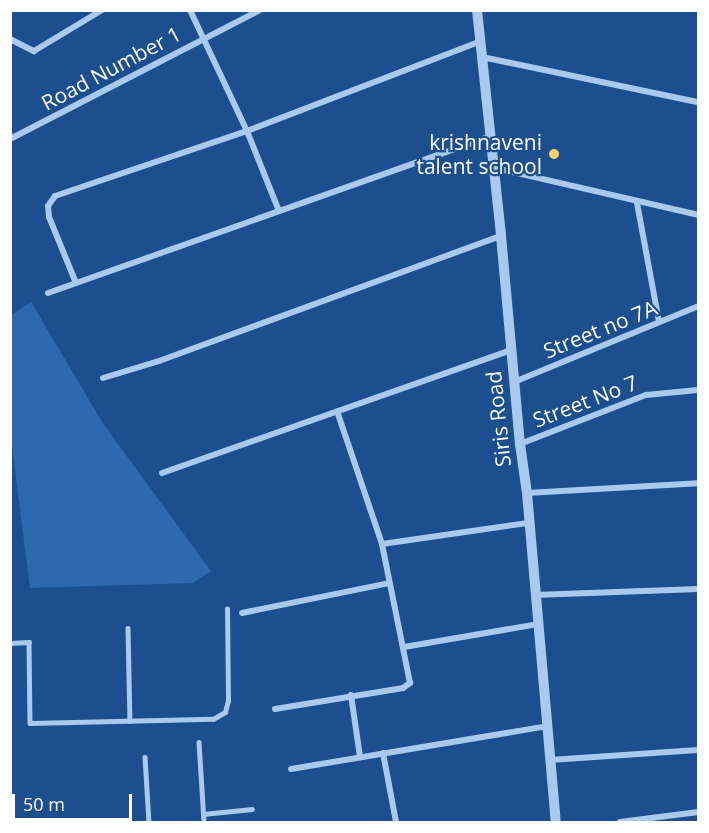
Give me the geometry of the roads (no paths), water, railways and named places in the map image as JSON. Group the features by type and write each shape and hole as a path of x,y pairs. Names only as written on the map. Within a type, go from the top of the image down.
{"street":[{"path":"10,39 34,51 102,10"},
{"path":"190,10 247,131 279,211"},
{"name":"Road Number 1","path":"10,139 260,10"},
{"name":"Siris Road","path":"477,10 495,168 513,382 527,493 556,822"},
{"path":"76,283 49,217 51,200 247,131 481,41"},
{"path":"482,57 699,102"},
{"path":"48,293 491,136"},
{"path":"495,168 637,203 699,215"},
{"path":"637,203 659,322"},
{"path":"104,378 159,361 501,236"},
{"name":"Street no 7A","path":"513,382 699,306"},
{"path":"162,473 510,350"},
{"name":"Street No 7","path":"520,444 646,394 699,390"},
{"path":"275,709 408,686 411,677 382,544 337,411"},
{"path":"527,493 699,483"},
{"path":"382,544 528,523"},
{"path":"242,613 389,583"},
{"path":"535,595 699,589"},
{"path":"404,647 539,624"},
{"path":"351,695 360,757"},
{"path":"291,769 547,726"},
{"path":"550,760 699,750"},
{"path":"383,753 396,822"},
{"path":"10,796 11,822"},
{"path":"620,822 699,812"}],"lane":[{"path":"10,643 29,642 30,723 213,719 225,712 228,701 227,609"},
{"path":"128,628 130,721"},
{"path":"199,742 204,822"},
{"path":"145,757 149,822"},
{"path":"203,814 252,809"}],"place":[{"name":"krishnaveni talent school","path":"554,154"}]}
